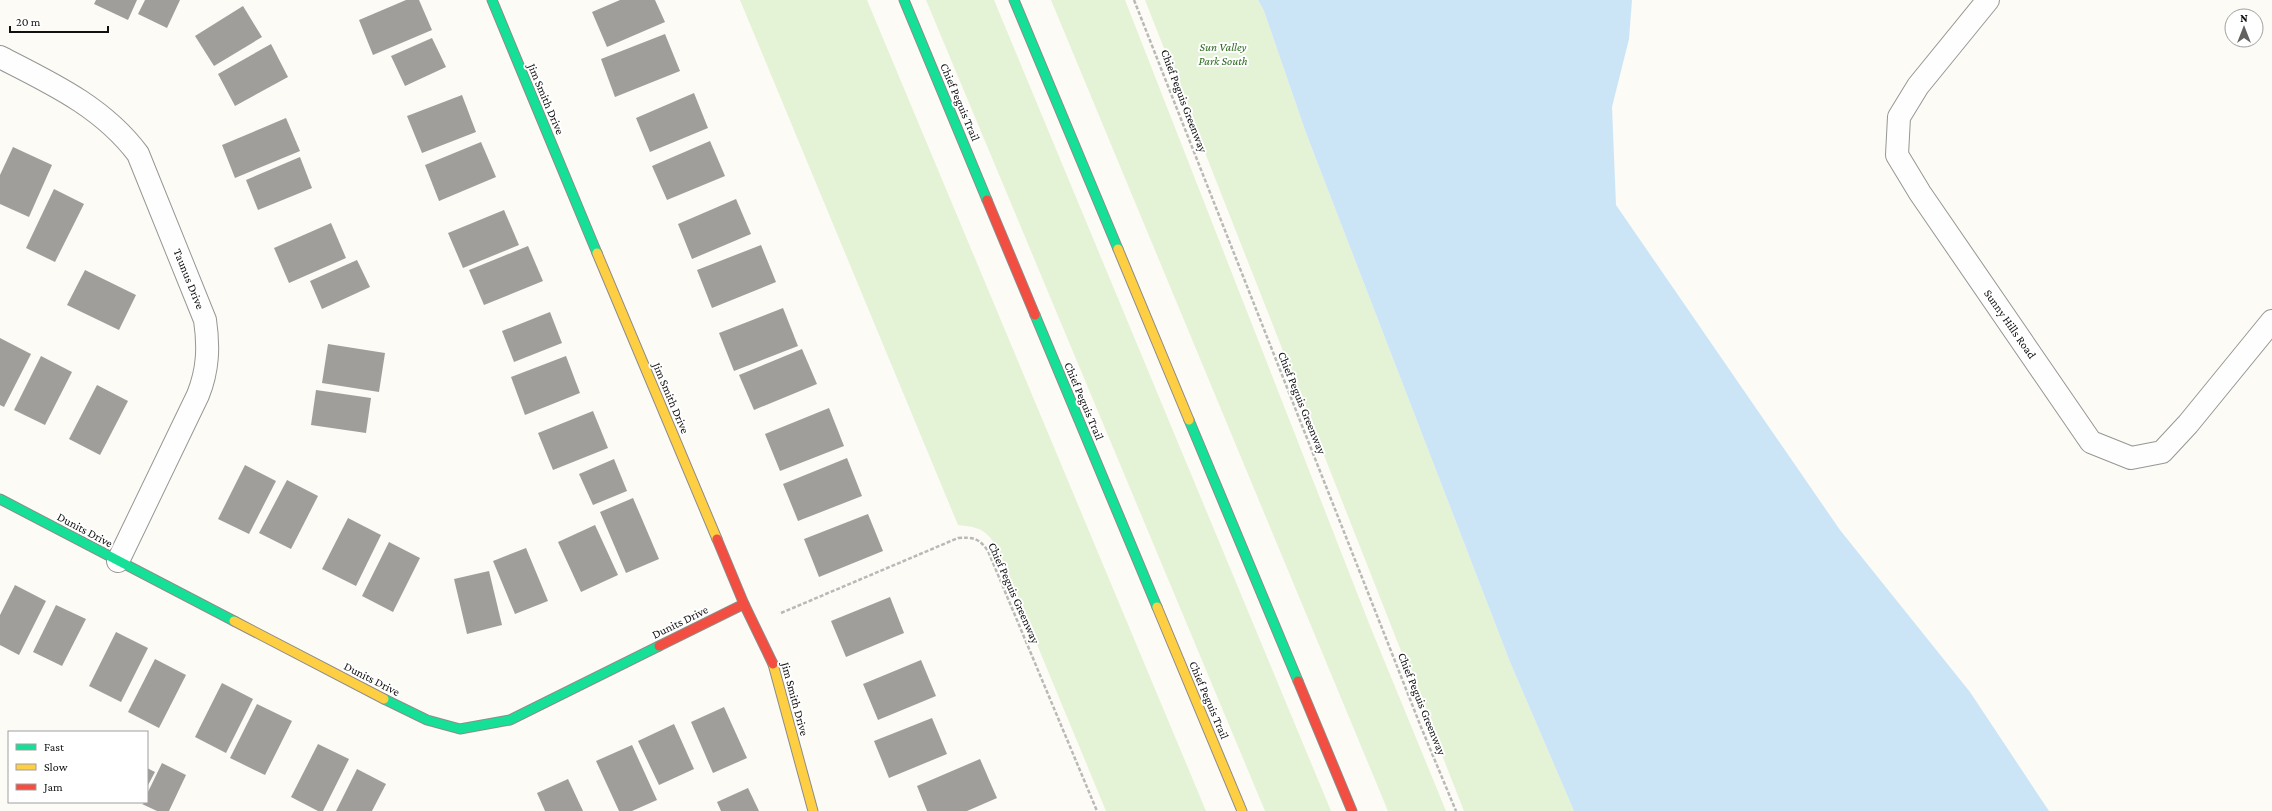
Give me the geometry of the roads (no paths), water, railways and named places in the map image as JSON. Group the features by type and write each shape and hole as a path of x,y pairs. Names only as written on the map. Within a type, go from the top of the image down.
{"main road":[{"name":"Jim Smith Drive","path":"492,0 744,604 771,658 813,811"},
{"name":"Chief Peguis Trail","path":"904,0 1242,811"},
{"path":"1014,0 1352,811"},
{"name":"Dunits Drive","path":"0,499 384,699 427,720 460,729 510,720 744,604"}],"street":[{"name":"Sunny Hills Road","path":"1988,0 1918,86 1899,117 1897,156 1920,193 2091,442 2131,458 2162,452 2188,424 2272,321"},
{"name":"Taunus Drive","path":"0,57 69,92 112,124 128,141 138,154 199,301 205,320 208,343 204,379 198,395 118,561"}],"water":[{"path":"1258,0 1632,0 1629,39 1612,107 1616,205 1840,530 1970,692 2049,811 1574,811 1510,662 1306,133 1264,11"}],"park label":[{"name":"Sun Valley Park South","path":"1223,54"}]}
